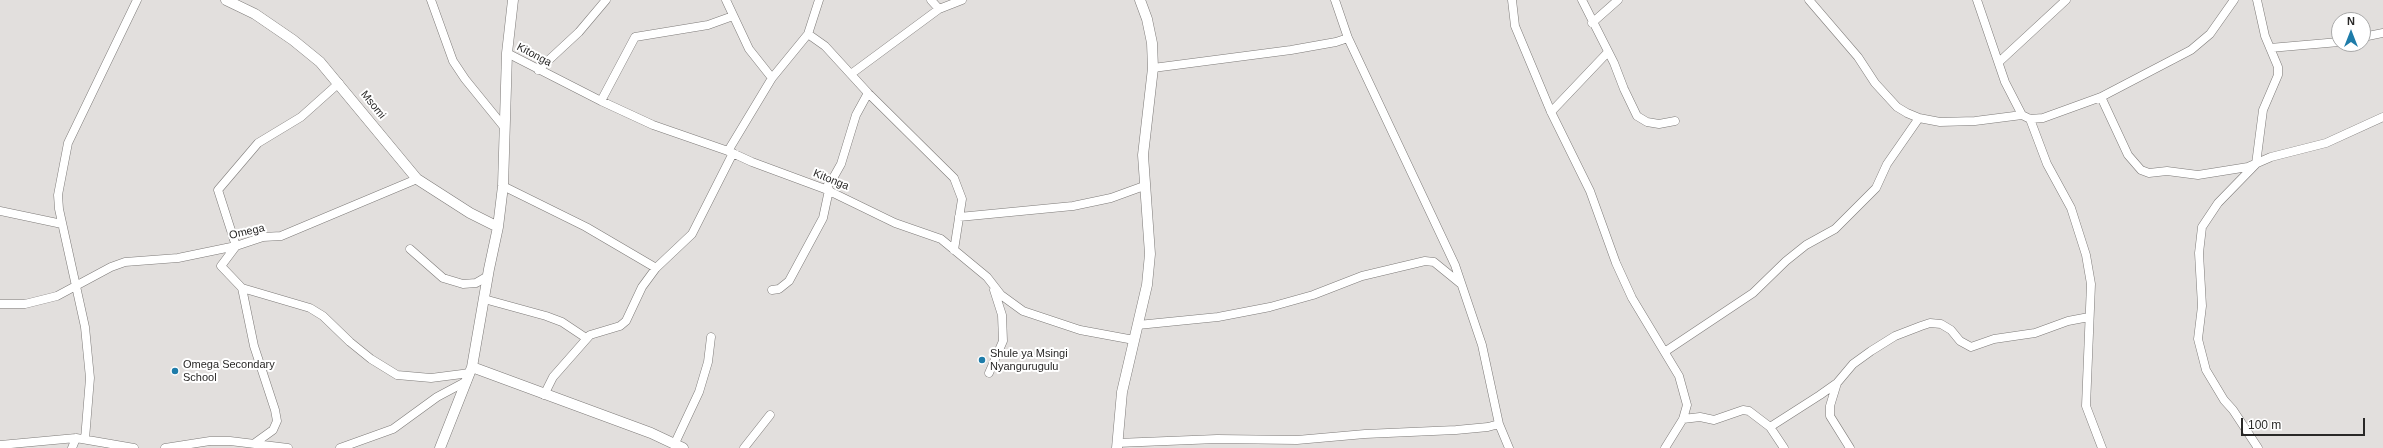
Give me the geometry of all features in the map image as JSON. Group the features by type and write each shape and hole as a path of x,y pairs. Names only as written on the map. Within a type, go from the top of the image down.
{"street":[{"path":"85,439 90,378 85,327 62,224 58,195 68,143 137,0"},
{"name":"Msomi","path":"226,0 255,14 293,40 320,62 339,83 401,162 417,179 470,214 498,227"},
{"path":"431,0 453,61 465,79 504,127"},
{"path":"440,448 470,373 498,227 502,186 507,53 512,0"},
{"path":"538,70 579,32 606,0"},
{"path":"726,0 749,49 772,78"},
{"path":"544,394 553,377 586,338 596,332 624,324 642,287 656,268 692,234 731,152 772,78 808,34 819,0"},
{"path":"931,0 939,9"},
{"path":"851,74 939,9 962,0"},
{"path":"1140,0 1147,19 1152,43 1153,68 1147,110 1144,155 1144,186 1150,254 1147,285 1122,392 1117,446 1194,440 1297,440 1365,434 1456,430 1488,427 1499,424"},
{"path":"1335,0 1348,38 1452,258 1482,345 1499,424 1509,448"},
{"path":"1512,0 1515,26 1550,112 1590,191 1616,263 1632,298 1666,351 1679,376 1687,405 1682,419 1665,448"},
{"path":"1582,0 1592,23 1608,52 1637,116 1643,120 1659,124 1675,121"},
{"path":"1592,23 1618,0"},
{"path":"1809,0 1858,57 1875,83 1897,107 1919,118 1940,122 1975,121 2022,115 2030,119 2043,118 2101,97 2191,50 2210,34 2234,0"},
{"path":"1977,0 2005,82 2022,115"},
{"path":"1999,62 2066,0"},
{"path":"2256,0 2270,48 2278,67 2278,75 2263,110 2256,164 2218,203 2202,226 2198,253 2202,306 2198,339 2206,370 2224,400 2233,410 2258,448"},
{"path":"601,102 635,37 701,26 733,16"},
{"path":"2371,35 2383,33"},
{"path":"808,34 825,46 868,93 954,178 962,199 954,250"},
{"path":"1153,68 1284,52 1336,42 1348,38"},
{"path":"2270,48 2331,43"},
{"path":"1550,112 1608,52"},
{"name":"Kitonga","path":"507,53 601,102 653,125 731,152 752,162 827,189 895,223 941,239 987,277 992,285 1010,302 1024,311 1080,330 1134,340"},
{"path":"339,83 300,117 258,143 218,190 236,246 221,266 242,288 310,308 324,316 350,342 371,359 397,375 431,378 470,373 544,394 679,445 699,392 708,362 711,337"},
{"path":"772,290 779,289 789,281 823,218 827,204 827,189 841,164 856,115 868,93"},
{"path":"2101,97 2128,155 2141,170 2149,173 2167,172 2198,175 2226,172 2256,164 2271,156 2326,143 2383,117"},
{"path":"1666,351 1753,293 1786,260 1806,245 1835,229 1876,188 1887,164 1919,118"},
{"path":"2030,119 2047,164 2071,208 2082,240 2091,284 2086,406 2102,448"},
{"name":"Omega","path":"0,304 39,302 57,296 111,267 126,262 178,258 236,246 263,237 281,236 417,179"},
{"path":"502,186 586,227 656,268"},
{"path":"959,217 1073,206 1110,198 1144,186"},
{"path":"0,211 62,224"},
{"path":"410,249 443,278 463,284 476,282 488,276"},
{"path":"1138,325 1210,318 1270,307 1313,295 1362,276 1425,261 1434,262 1440,266 1461,285"},
{"path":"989,373 999,354 1003,329 1000,305 992,285"},
{"path":"242,288 254,346 272,399 277,421 273,430 255,443"},
{"path":"484,299 546,316 562,322 586,338"},
{"path":"1770,427 1837,382 1853,364 1883,344 1896,336 1930,323 1941,324 1951,330 1960,341 1971,347 1994,338 2034,333 2068,321 2089,317"},
{"path":"340,448 393,430 470,373"},
{"path":"1837,382 1830,406 1830,416 1850,448"},
{"path":"1682,419 1700,417 1714,420 1743,410 1755,414 1770,427 1784,448"},
{"path":"744,448 770,415"},
{"path":"72,448 76,438"},
{"path":"0,445 76,438 134,448"},
{"path":"165,448 210,441 255,443 288,448"}],"place":[{"name":"Shule ya Msingi Nyangurugulu","path":"982,360"},
{"name":"Omega Secondary School","path":"175,371"}]}
